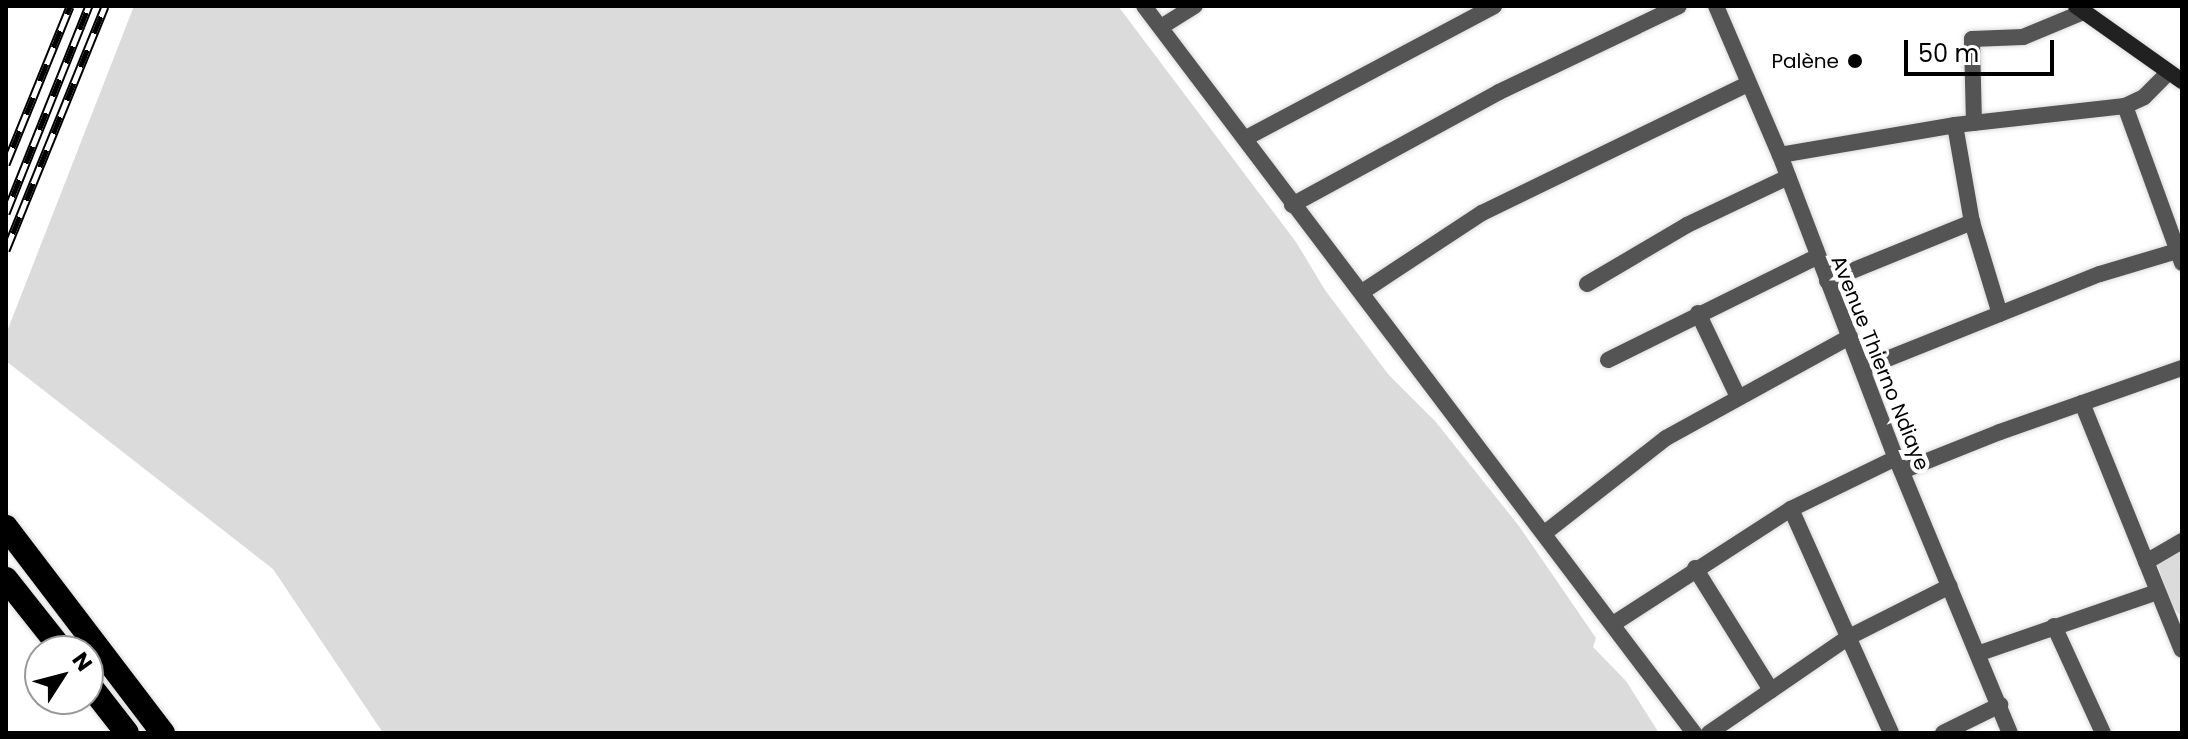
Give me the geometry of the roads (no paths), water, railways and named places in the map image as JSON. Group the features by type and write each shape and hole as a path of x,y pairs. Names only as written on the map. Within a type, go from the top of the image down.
{"highway":[{"path":"6,527 163,733"},
{"path":"6,579 50,635"},
{"path":"104,704 127,733"}],"street":[{"path":"1144,6 1246,138 1292,205 1362,292 1382,323 1546,532 1694,733"},
{"path":"1161,27 1195,6"},
{"path":"1246,138 1494,6"},
{"path":"1292,205 1353,168 1499,92 1679,6"},
{"name":"Avenue Thierno Ndiaye","path":"1716,6 1780,155 1816,257 1899,465 1980,653 2010,733"},
{"path":"1780,155 1955,125 1974,123 2125,106 2175,77 2079,9 2023,37 1972,39 1974,123"},
{"path":"1362,292 1482,213 1748,84"},
{"path":"1862,369 2100,274 2180,257 2125,106"},
{"path":"1955,125 1972,222 2000,314"},
{"path":"1587,284 1687,225 1788,177"},
{"path":"1827,281 1972,222"},
{"path":"1608,360 1816,257"},
{"path":"1698,313 1738,397"},
{"path":"1546,532 1666,438 1850,337"},
{"path":"1613,624 1695,568 1791,509 1899,465 2182,368"},
{"path":"2082,403 2182,650"},
{"path":"1791,509 1891,733"},
{"path":"2146,562 2182,541"},
{"path":"1695,568 1771,690"},
{"path":"1709,733 1847,638 1950,586"},
{"path":"1980,653 2157,592"},
{"path":"2054,626 2103,733"},
{"path":"1943,733 2000,705"}],"railway":[{"path":"6,164 70,6"},
{"path":"6,213 89,6"},
{"path":"6,250 105,6"}],"place":[{"name":"Palène","path":"1855,61"}]}
